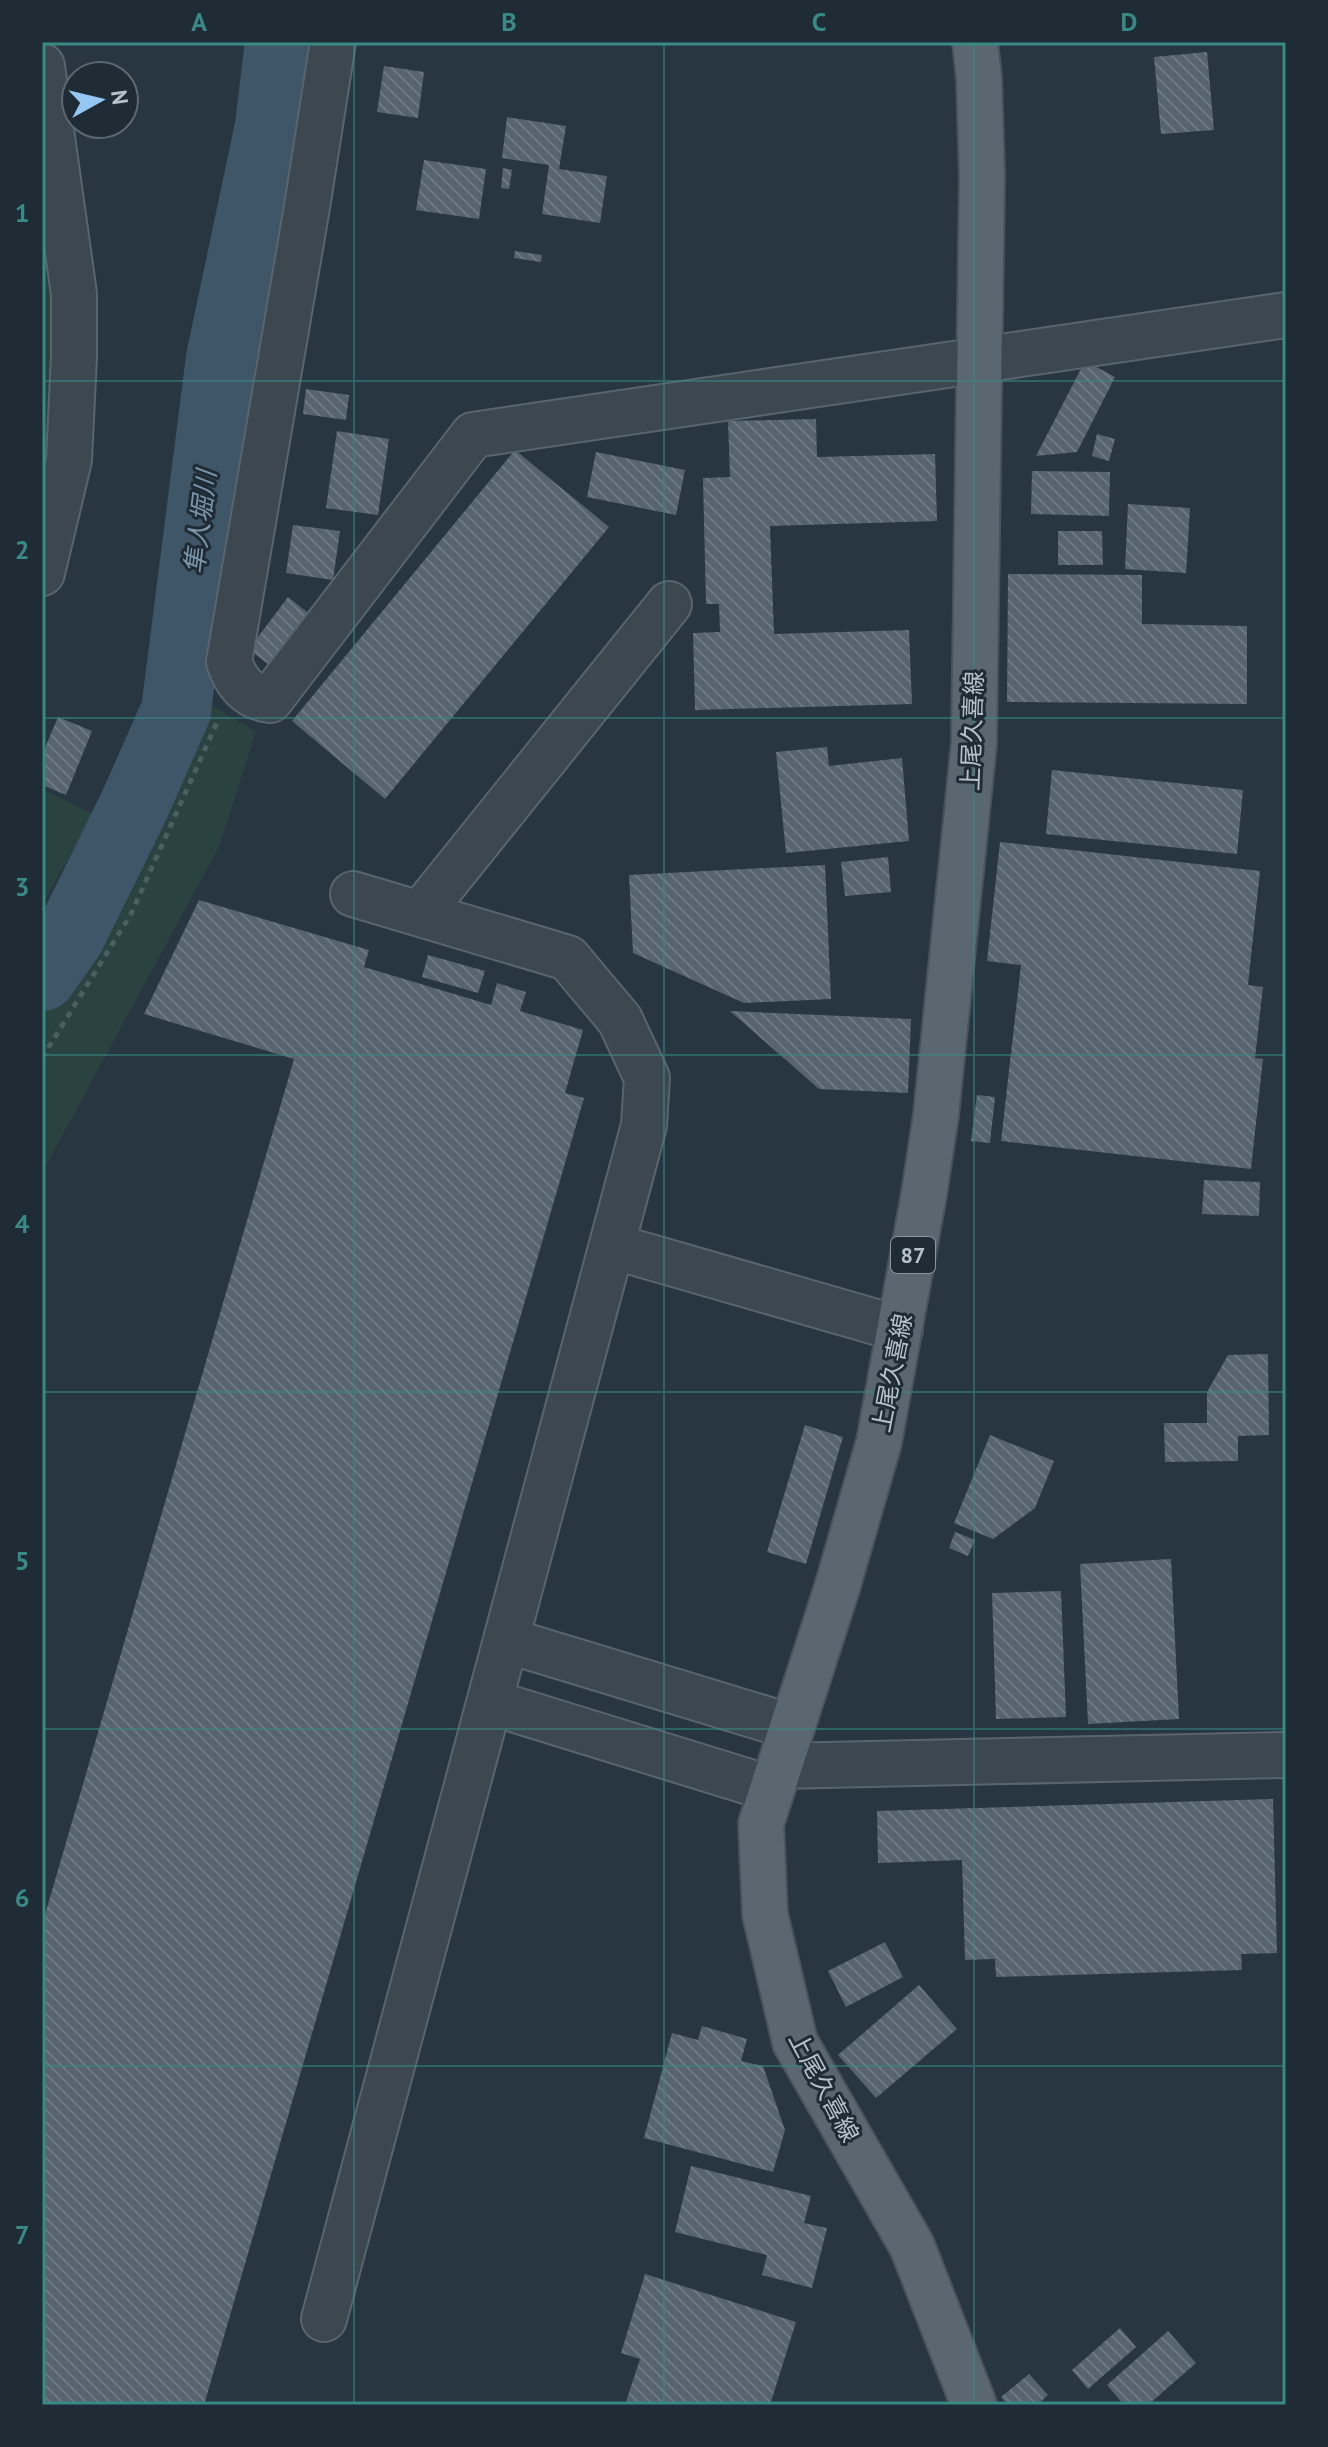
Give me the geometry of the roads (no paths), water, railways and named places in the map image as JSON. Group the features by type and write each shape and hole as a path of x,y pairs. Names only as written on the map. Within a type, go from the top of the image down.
{"main road":[{"name":"上尾久喜線","path":"974,2405 912,2246 795,2042 765,1914 761,1824 837,1588 879,1442 936,1115 973,758 982,177 975,42"}],"street":[{"path":"333,42 229,662 235,680 259,699 270,700 473,435 1286,315"},
{"path":"42,66 74,294 69,460 42,573"},
{"path":"420,914 669,604"},
{"path":"324,2319 644,1125 647,1078 620,1020 568,958 353,894"},
{"path":"612,1246 900,1329"},
{"path":"506,1640 781,1761"},
{"path":"490,1702 781,1761 1286,1755"}],"waterway":[{"name":"隼人堀川","path":"42,976 70,936 134,806 176,711 221,358 270,126 280,42"}]}
